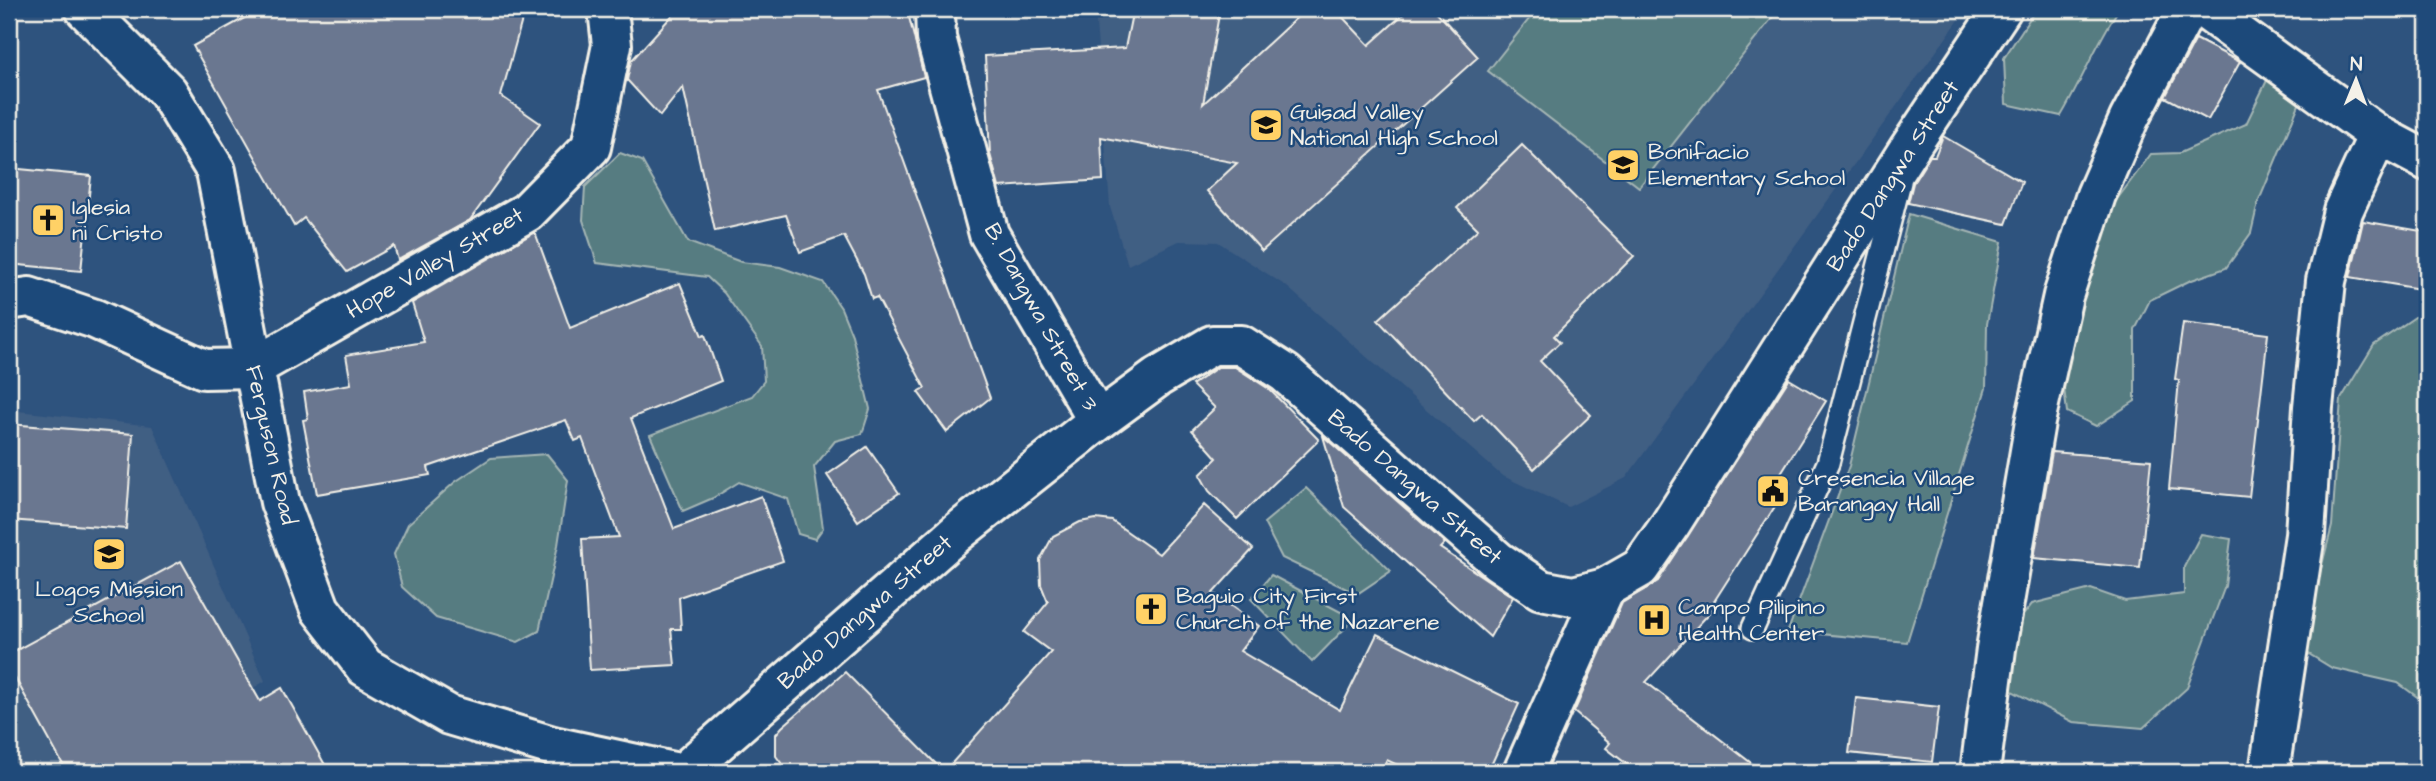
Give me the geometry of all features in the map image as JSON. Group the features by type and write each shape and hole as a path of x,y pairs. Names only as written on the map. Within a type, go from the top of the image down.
{"street":[{"name":"Ferguson Road","path":"85,9 168,92 216,171 280,502 320,609 366,667 449,715 553,746 674,772"},
{"name":"Hope Valley Street","path":"253,368 527,212 592,147 612,45 608,9"},
{"name":"B. Dangwa Street 3","path":"935,9 936,38 989,234 1098,421"},
{"name":"Bado Dangwa Street","path":"684,772 958,532 1098,421 1158,377 1212,345 1241,345 1285,373 1498,561 1541,590 1573,596 1605,588 1640,568 1908,150 2002,9"},
{"path":"1980,772 2003,609 2035,422 2063,296 2101,182 2129,119 2187,9"},
{"path":"2204,9 2378,135 2427,160"},
{"path":"2269,772 2305,536 2313,407 2326,281 2343,211 2378,135"},
{"path":"9,300 29,297 95,318 204,369 253,368"},
{"path":"1523,772 1605,588"}],"lane":[{"path":"1753,628 1828,463 1908,150"}],"shaded area":[{"name":"Bonifacio Elementary School","path":"1095,9 1967,9 1626,478 1568,507 1501,475 1286,286 1218,242 1179,241 1128,265 1110,207"},
{"name":"Logos Mission School","path":"9,410 152,426 265,681 114,772 25,772 9,760"}],"green space":[{"path":"1537,9 1779,9 1639,187 1488,71"},
{"path":"2036,9 2119,9 2061,116 2006,104 2004,58"},
{"path":"2284,45 2310,78 2258,203 2251,233 2226,268 2189,281 2150,300 2135,330 2135,401 2096,426 2067,412 2057,333 2109,210 2151,154 2180,153 2246,124"},
{"path":"620,153 642,161 688,242 741,262 780,267 823,282 841,308 852,335 870,409 862,434 835,441 814,467 823,528 815,539 798,534 788,499 739,482 713,498 683,511 650,435 752,396 764,381 762,346 724,293 707,277 597,263 583,220 585,187"},
{"path":"1909,214 2002,242 1987,324 1986,388 1907,642 1788,631 1849,466"},
{"path":"2427,309 2427,704 2398,683 2332,668 2296,646 2313,600 2332,526 2341,399 2374,345"},
{"path":"547,454 568,480 558,545 539,631 518,642 436,618 402,587 394,554 408,524 455,482 491,458"},
{"path":"1306,488 1391,571 1357,594 1282,558 1264,523"},
{"path":"2201,534 2231,539 2225,586 2187,688 2143,728 2073,722 2006,688 2007,635 2032,604 2091,589 2125,601 2184,594 2184,567"},
{"path":"1271,575 1354,619 1312,662 1251,599"}],"building":[{"path":"261,9 525,9 501,96 540,123 470,220 398,260 394,246 347,272 304,218 294,226 193,46"},
{"path":"678,9 907,9 924,77 878,90 990,398 947,432 918,392 925,388 877,297 872,299 864,274 844,236 800,252 786,215 715,231 683,87 660,116 627,80 631,61"},
{"name":"Guisad Valley National High School","path":"1133,9 1220,9 1203,104 1306,9 1335,9 1369,45 1409,9 1434,9 1478,57 1262,251 1207,191 1237,163 1101,137 1103,180 999,187 990,154 985,56 1125,48"},
{"path":"2196,39 2240,62 2208,120 2165,97"},
{"path":"1943,136 2022,182 2006,224 1908,203 1913,183 1930,156 1935,156"},
{"path":"1522,145 1634,256 1554,336 1560,342 1540,361 1591,415 1534,469 1482,414 1474,421 1378,320 1478,229 1457,208"},
{"name":"Iglesia ni Cristo","path":"9,168 91,176 81,271 9,264"},
{"path":"2363,221 2427,232 2420,289 2350,277"},
{"path":"535,232 570,328 680,283 702,336 705,335 721,381 631,418 674,529 761,496 783,561 679,597 681,629 671,629 675,665 590,670 582,539 619,537 582,438 575,441 566,420 428,467 430,475 317,494 303,420 308,419 304,392 351,384 346,355 424,342 412,303"},
{"path":"2183,323 2268,334 2249,497 2169,489 2179,380 2175,379"},
{"path":"1218,367 1235,367 1269,389 1319,440 1237,519 1209,491 1200,475 1217,458 1192,430 1215,408 1192,385"},
{"path":"1789,379 1826,401 1779,476 1790,483 1713,603 1716,606 1646,682 1763,772 1637,772 1606,748 1610,743 1574,712 1622,603 1658,581"},
{"path":"9,424 133,434 126,529 9,520"},
{"path":"1323,436 1445,543 1440,548 1513,597 1490,637 1344,507"},
{"path":"867,447 899,493 858,521 827,475"},
{"path":"2052,452 2151,460 2140,568 2034,558"},
{"path":"1204,505 1253,549 1213,593 1259,626 1240,651 1340,710 1377,634 1519,704 1488,772 1412,772 1387,760 1380,772 944,772 1051,652 1024,632 1048,602 1041,585 1040,560 1053,536 1080,522 1096,519 1112,521 1159,554"},
{"path":"181,561 260,701 282,688 329,772 67,772 9,667 9,654"},
{"path":"845,672 944,772 788,772 776,756 776,734"},
{"path":"1856,698 1939,707 1932,762 1849,753"}],"place":[{"name":"Guisad Valley National High School","path":"1266,125"},
{"name":"Bonifacio Elementary School","path":"1623,165"},
{"name":"Iglesia ni Cristo","path":"48,220"},
{"name":"Cresencia Village Barangay Hall","path":"1773,491"},
{"name":"Logos Mission School","path":"109,554"},
{"name":"Baguio City First Church of the Nazarene","path":"1151,609"},
{"name":"Campo Pilipino Health Center","path":"1654,620"}]}
